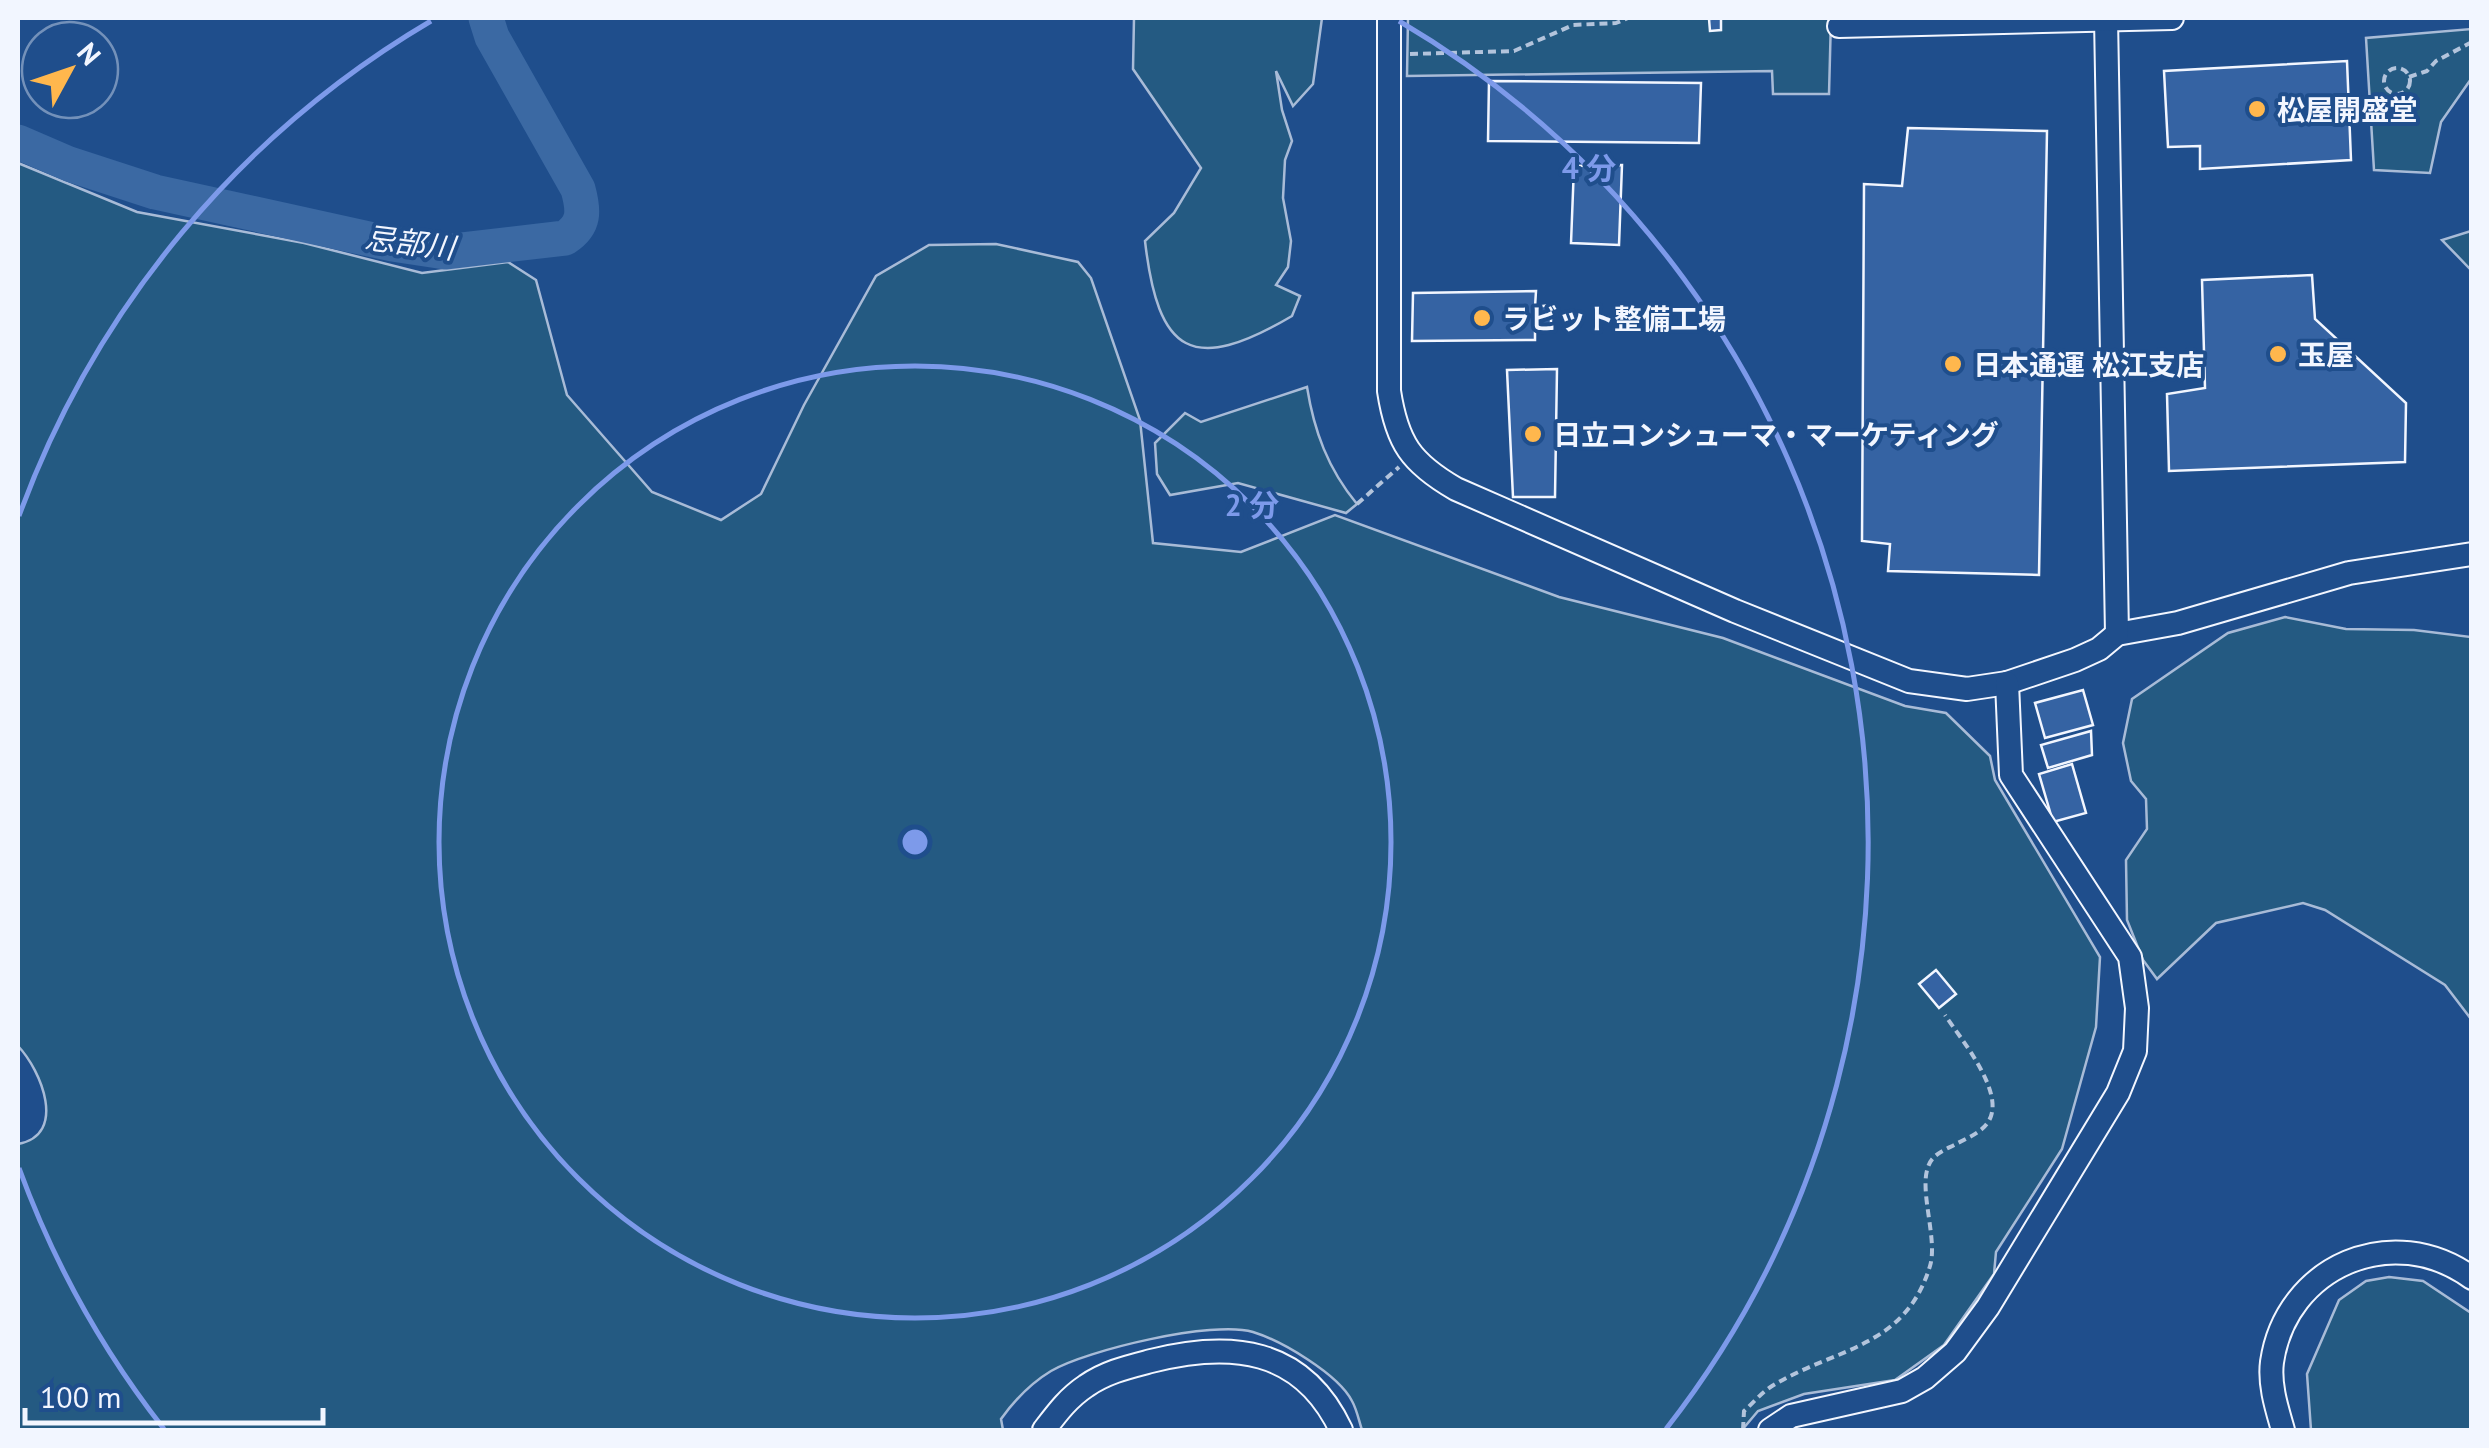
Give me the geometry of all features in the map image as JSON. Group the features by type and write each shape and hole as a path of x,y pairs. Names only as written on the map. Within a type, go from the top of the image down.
{"street":[{"path":"1388,18 1389,391 1393,422 1408,452 1426,471 1456,489 1735,612 1909,681 1966,688 2007,683 2099,649 2117,634 2178,623 2349,573 2472,554"},
{"path":"1839,26 2172,18"},
{"path":"2106,19 2117,634"},
{"path":"1770,1430 1792,1416 1902,1390 1925,1378 1955,1352 1988,1308 2118,1093 2136,1051 2137,1008 2130,958 2011,775 2007,683"},
{"path":"2283,1430 2272,1382 2276,1344 2290,1308 2319,1278 2363,1257 2395,1254 2431,1257 2472,1278"},
{"path":"1044,1430 1063,1405 1087,1385 1112,1372 1170,1356 1226,1349 1272,1360 1292,1372 1324,1403 1341,1430"}],"path":[{"path":"1399,54 1514,51 1573,25 1616,23 1628,18"},
{"path":"2409,77 2427,72 2436,61 2472,42"},
{"path":"2396,68 2409,77 2409,86 2400,94 2388,90 2384,83 2389,71 2396,68"},
{"path":"1358,504 1401,465"},
{"path":"1743,1430 1744,1412 1771,1387 1870,1342 1900,1318 1917,1295 1932,1263 1927,1168 1936,1154 1981,1131 1991,1118 1993,1102 1986,1079 1945,1015"}],"shaded area":[{"path":"1134,18 1322,18 1313,84 1293,106 1276,71 1292,141 1285,160 1283,198 1291,241 1288,267 1276,285 1300,296 1292,316 1229,345 1205,348 1186,343 1171,330 1159,309 1145,241 1174,213 1201,168 1133,69"},
{"path":"1408,18 1831,18 1829,94 1773,94 1772,71 1407,76"},
{"path":"2471,29 2471,79 2441,122 2430,173 2374,170 2366,38"},
{"path":"18,163 137,212 304,243 422,273 508,262 536,280 567,395 652,492 721,520 761,494 804,405 876,276 929,245 996,244 1078,262 1091,278 1140,420 1153,543 1241,552 1335,515 1559,597 1723,638 1905,706 1946,713 1990,756 1995,780 2100,957 2096,1027 2062,1149 1996,1252 1994,1274 1944,1345 1895,1380 1804,1394 1758,1411 1742,1430 1362,1430 1352,1401 1335,1380 1265,1336 1234,1329 1150,1339 1068,1363 1023,1393 1001,1419 1003,1430 18,1430 18,1144 33,1138 46,1115 35,1070 18,1046"},
{"path":"2472,231 2471,270 2442,240"},
{"path":"1307,387 1324,449 1357,504 1346,513 1238,483 1170,495 1157,474 1155,443 1185,413 1201,422"},
{"path":"2285,617 2346,629 2414,630 2471,637 2471,1019 2445,985 2325,910 2303,903 2216,923 2157,979 2143,960 2127,920 2126,860 2147,829 2146,799 2131,781 2123,743 2132,699 2228,633"},
{"path":"2389,1277 2423,1281 2471,1313 2471,1430 2311,1430 2307,1374 2339,1300 2366,1281"}],"building":[{"path":"1721,18 1721,30 1710,31 1709,19"},
{"name":"松屋開盛堂","path":"2347,61 2351,160 2200,169 2200,146 2168,147 2164,71"},
{"path":"1489,81 1701,83 1699,143 1488,141"},
{"name":"日本通運 松江支店","path":"1908,128 2047,131 2039,575 1888,571 1890,544 1862,541 1864,184 1902,186"},
{"path":"1622,165 1619,245 1571,243 1574,166"},
{"name":"玉屋","path":"2312,275 2315,319 2406,403 2405,462 2169,471 2167,394 2205,388 2202,280"},
{"name":"ラビット整備工場","path":"1536,291 1535,307 1551,305 1551,329 1535,329 1535,340 1412,341 1413,293"},
{"name":"日立コンシューマ・マーケティング","path":"1557,369 1555,497 1513,497 1507,370"},
{"path":"2083,690 2093,725 2045,738 2035,703"},
{"path":"2091,731 2092,755 2048,768 2041,745"},
{"path":"2072,764 2086,813 2053,822 2039,774"},
{"path":"1936,970 1956,994 1939,1008 1919,984"}],"waterway":[{"name":"忌部川","path":"18,142 69,164 155,192 392,244 445,252 565,238 581,217 578,189 492,37 486,18"}],"place":[{"name":"松屋開盛堂","path":"2257,109"},
{"name":"ラビット整備工場","path":"1482,318"},
{"name":"玉屋","path":"2278,354"},
{"name":"日本通運 松江支店","path":"1953,364"},
{"name":"日立コンシューマ・マーケティング","path":"1533,434"}]}
